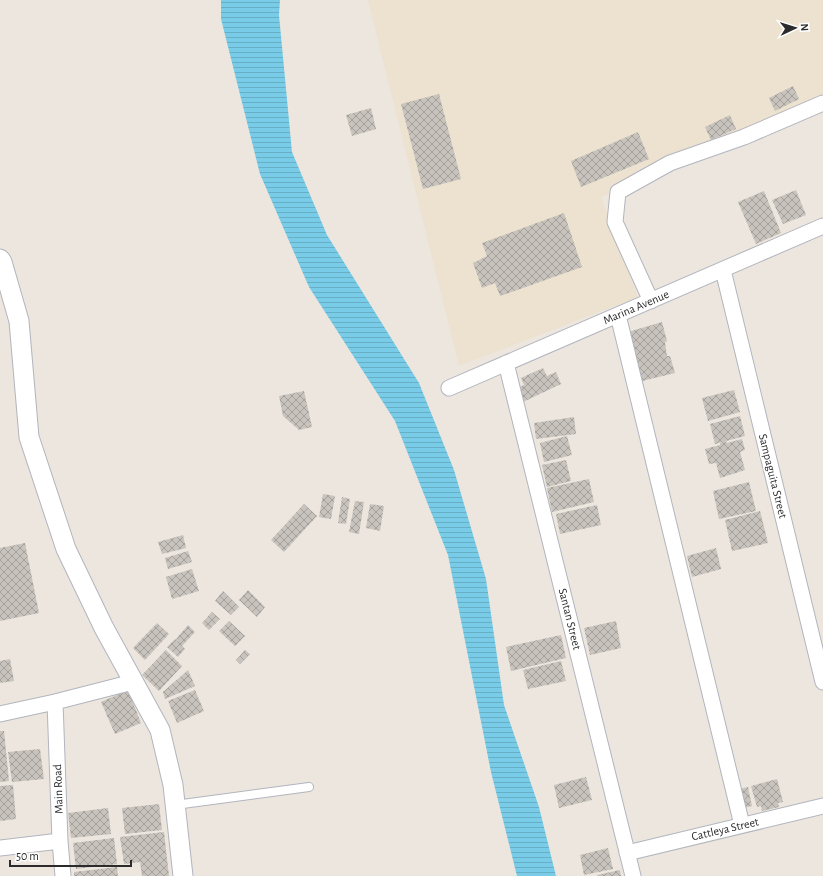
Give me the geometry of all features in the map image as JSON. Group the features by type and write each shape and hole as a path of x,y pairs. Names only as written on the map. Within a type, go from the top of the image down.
{"street":[{"path":"651,301 615,222 618,192 670,164 744,137 823,104"},
{"name":"Marina Avenue","path":"449,388 823,226"},
{"path":"0,259 19,321 29,437 66,549 104,628 160,730 174,785 183,876"},
{"name":"Sampaguita Street","path":"723,270 823,682"},
{"path":"618,315 742,825"},
{"name":"Santan Street","path":"506,363 633,876"},
{"path":"0,714 133,682"},
{"name":"Main Road","path":"55,702 60,841 63,876"},
{"name":"Cattleya Street","path":"627,853 823,806"},
{"path":"0,848 60,841"}],"lane":[{"path":"175,805 309,787"}],"shaded area":[{"path":"368,0 823,0 823,96 601,197 638,297 459,366"}],"water":[{"path":"221,0 280,0 279,15 292,152 327,235 419,383 454,470 486,579 504,705 539,807 556,876 517,876 491,772 448,555 395,421 309,287 260,174 221,19"}],"building":[{"path":"793,86 799,99 775,111 769,98"},
{"path":"439,94 461,179 423,189 401,104"},
{"path":"371,108 376,129 352,136 346,115"},
{"path":"730,115 736,129 711,140 705,127"},
{"path":"638,132 649,159 581,187 571,161"},
{"path":"796,190 806,215 783,224 772,200"},
{"path":"764,191 781,233 756,244 738,202"},
{"path":"564,213 582,267 500,296 495,283 482,288 473,263 487,256 482,243"},
{"path":"662,322 667,341 665,342 667,356 670,356 675,373 638,382 628,332"},
{"path":"543,368 547,376 556,372 561,384 523,402 517,388 524,385 521,378"},
{"path":"734,390 740,412 708,421 702,398"},
{"path":"304,391 312,427 299,430 283,416 279,396"},
{"path":"740,416 745,436 715,444 710,424"},
{"path":"574,417 576,434 536,439 534,423"},
{"path":"567,436 572,455 544,462 540,443"},
{"path":"742,439 745,450 740,452 745,470 720,478 716,463 709,464 705,449 720,445 720,443 726,441 727,443"},
{"path":"566,460 571,481 547,487 542,465"},
{"path":"589,479 594,502 552,512 547,488"},
{"path":"749,482 756,511 719,519 713,491"},
{"path":"323,494 335,496 331,519 319,517"},
{"path":"342,497 350,499 346,524 338,523"},
{"path":"355,501 364,502 359,534 349,532"},
{"path":"304,504 317,516 284,552 271,540"},
{"path":"370,504 384,506 380,531 366,528"},
{"path":"597,505 601,525 560,534 556,514"},
{"path":"760,511 768,543 732,551 725,520"},
{"path":"183,535 186,548 162,554 158,542"},
{"path":"25,543 39,613 0,621 0,548"},
{"path":"716,548 721,569 692,577 687,556"},
{"path":"188,551 192,562 168,569 165,558"},
{"path":"192,569 199,591 172,599 166,577"},
{"path":"248,590 265,607 257,617 239,600"},
{"path":"223,591 239,607 231,615 215,601"},
{"path":"212,612 220,619 209,630 202,623"},
{"path":"229,621 245,636 235,646 219,631"},
{"path":"616,621 621,648 590,655 584,628"},
{"path":"157,623 169,634 145,660 133,648"},
{"path":"188,625 195,632 182,646 185,649 178,657 167,647 175,639 179,643 176,639"},
{"path":"561,635 566,658 511,671 506,647"},
{"path":"166,650 182,666 159,691 142,675"},
{"path":"245,650 250,654 240,664 236,660"},
{"path":"10,659 14,681 0,683 0,661"},
{"path":"561,661 566,681 528,689 523,670"},
{"path":"188,670 195,686 165,699 163,692"},
{"path":"128,690 141,723 115,734 101,702"},
{"path":"195,690 204,711 177,723 168,701"},
{"path":"0,731 4,731 9,781 0,782"},
{"path":"40,749 44,779 12,782 8,752"},
{"path":"586,777 592,800 559,808 554,785"},
{"path":"777,779 783,802 778,803 779,807 762,811 761,806 757,807 751,786"},
{"path":"13,785 16,819 0,821 0,786"},
{"path":"748,787 752,806 739,809 735,790"},
{"path":"159,804 162,830 125,834 122,808"},
{"path":"108,808 111,834 71,838 68,813"},
{"path":"164,832 169,876 142,876 140,862 124,864 120,837"},
{"path":"114,838 117,864 76,869 73,843"},
{"path":"608,848 613,869 584,875 580,855"},
{"path":"117,867 118,876 74,876 74,872"},
{"path":"620,870 621,876 597,876 597,875"}]}
